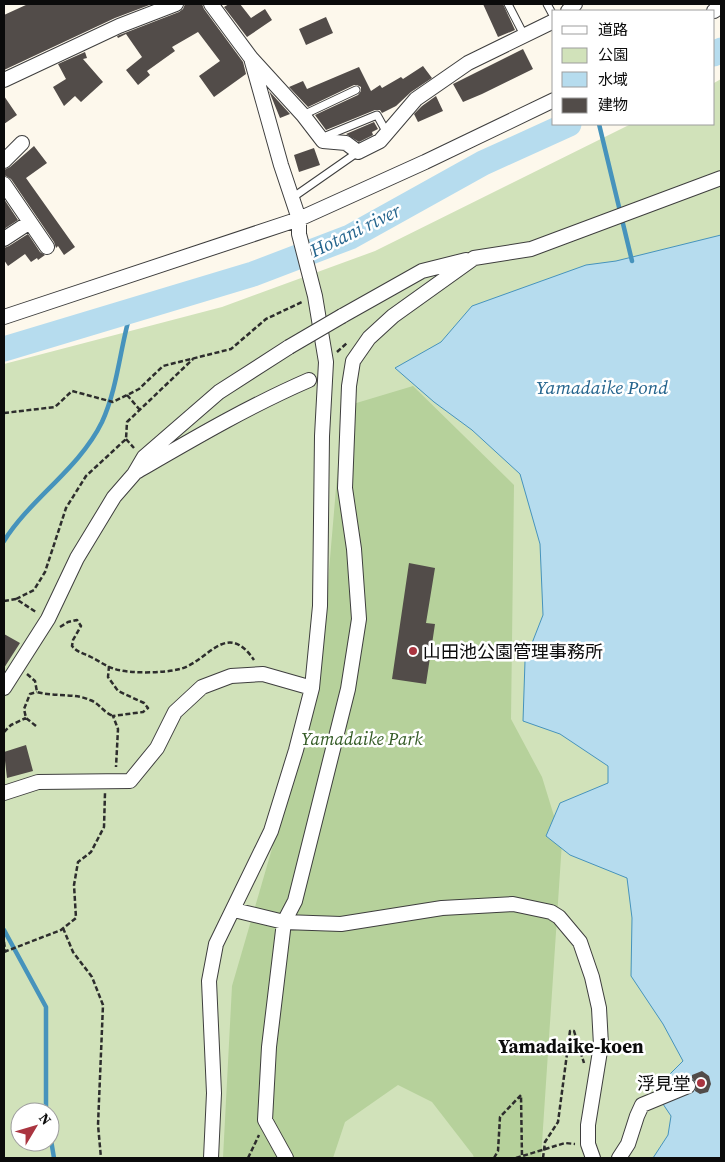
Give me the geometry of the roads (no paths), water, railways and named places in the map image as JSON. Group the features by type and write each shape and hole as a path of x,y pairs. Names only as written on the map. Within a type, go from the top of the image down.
{"street":[{"path":"4,80 119,26 176,4"},
{"path":"211,4 251,58 303,115 323,141 346,143 358,152 380,141 416,99 468,63 552,20"},
{"path":"211,1158 214,1093 209,981 216,944 271,830 296,750 312,688 320,606 322,436 326,362 314,292 299,234 299,219 281,165 251,58"},
{"path":"4,317 299,219 425,162 552,101"},
{"path":"4,161 22,143"},
{"path":"4,688 48,619 77,558 114,497 134,474 144,457 218,392 288,347 422,271 474,258 531,249 721,178"},
{"path":"4,184 47,247"},
{"path":"4,239 30,222"},
{"path":"286,1158 265,1120 269,1047 284,922 295,901 346,698 359,619 354,549 345,488 349,386 353,361 369,338 393,316 474,258"},
{"path":"134,474 208,430 276,394 309,380"},
{"path":"4,793 38,782 130,781 157,748 175,712 202,687 231,676 263,674 312,688"},
{"path":"234,910 284,922 341,924 442,908 513,904 551,912 559,918 580,942 592,977 599,1008 601,1045 588,1125 588,1144 593,1158"},
{"path":"619,1158 628,1144 642,1105 688,1086"},
{"path":"588,1144 603,1158"}],"lane":[{"path":"508,4 524,35"},
{"path":"303,115 356,90"},
{"path":"321,138 377,115 387,133"},
{"path":"292,198 358,152"}],"water":[{"name":"Yamadaike Pond","path":"721,235 721,1158 653,1158 668,1135 671,1116 661,1101 661,1083 683,1061 663,1024 631,976 632,918 627,878 570,855 546,836 560,803 608,783 608,766 560,734 523,721 525,661 543,615 540,544 520,474 472,430 434,402 395,368 441,342 472,306 586,265 616,261"}],"waterway":[{"name":"Hotani river","path":"715,53 721,50"},
{"name":"Hotani river","path":"4,349 253,274 350,237 483,163 567,125"},
{"path":"599,125 632,261"},
{"path":"4,541 27,511 81,454 102,422 112,395 131,311"},
{"path":"4,930 46,1007 46,1102"},
{"path":"53,1152 54,1158"}],"place":[{"name":"山田池公園管理事務所","path":"413,651"},
{"name":"浮見堂","path":"701,1083"}],"district":[{"name":"Yamadaike-koen","path":"571,1046"}],"park label":[{"name":"Yamadaike Park","path":"362,738"}]}
